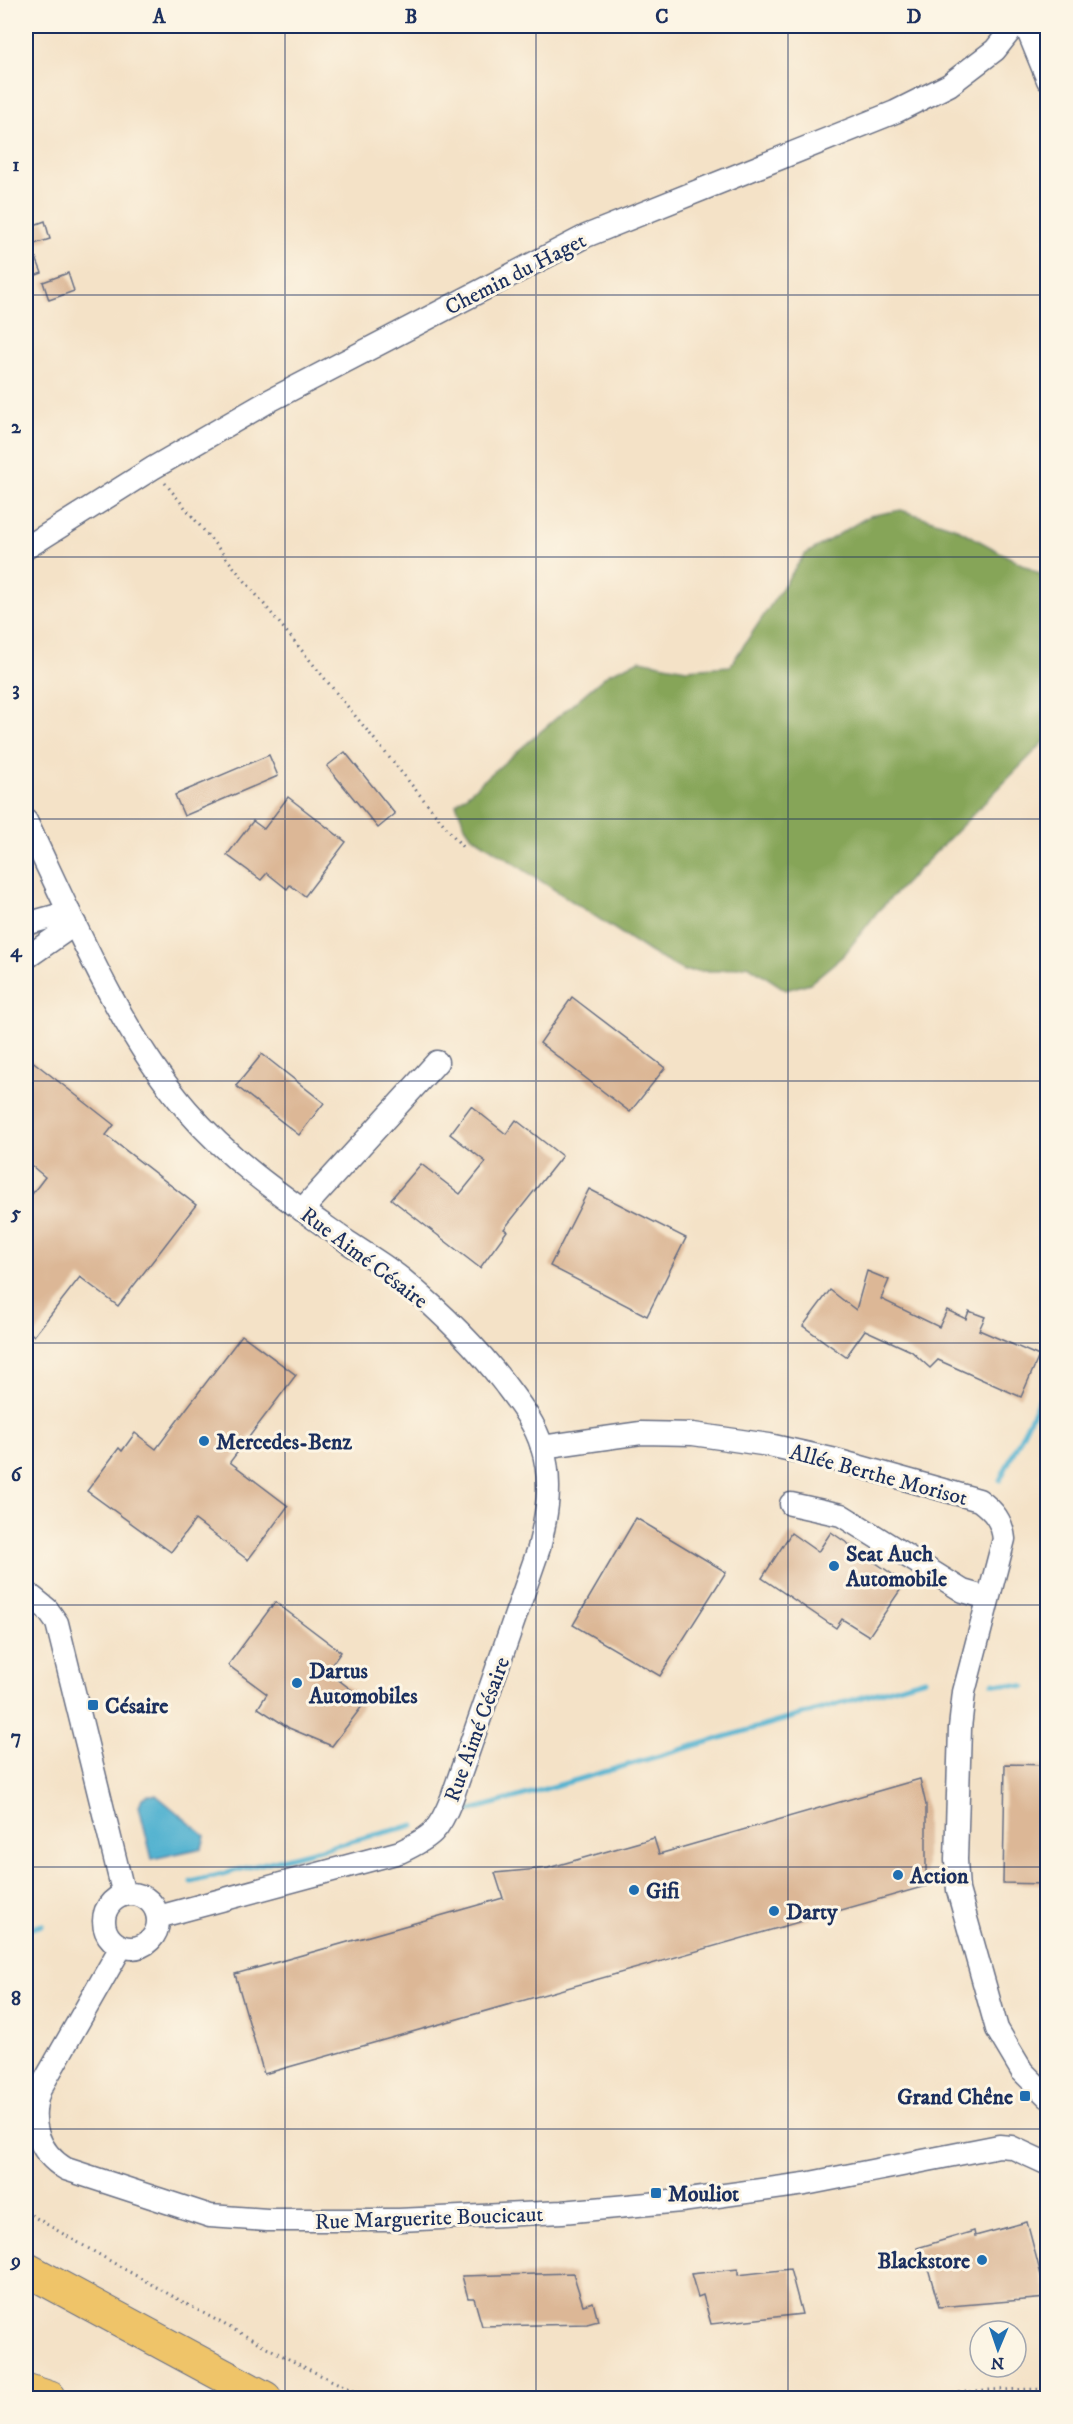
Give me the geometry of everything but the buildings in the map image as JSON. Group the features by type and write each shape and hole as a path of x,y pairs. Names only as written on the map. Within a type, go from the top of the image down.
{"highway":[{"path":"26,2269 265,2398"},
{"path":"26,2390 50,2398"}],"street":[{"name":"Chemin du Haget","path":"26,549 153,468 269,401 586,236 895,112 949,85 995,50 1014,26"},
{"path":"1026,26 1047,80"},
{"name":"Rue Aimé Césaire","path":"26,821 72,918 131,1031 186,1110 242,1166 402,1279 461,1333 488,1362 524,1409 542,1447 549,1488 539,1548 452,1798 446,1813 432,1834 427,1839 400,1852 158,1917"},
{"path":"26,924 72,918"},
{"path":"26,958 72,918"},
{"path":"302,1210 437,1062"},
{"name":"Allée Berthe Morisot","path":"542,1447 641,1433 693,1434 768,1445 836,1460 980,1500 1000,1520 1004,1539 964,1692 960,1728 956,1860 958,1890 997,2029 1022,2071 1047,2097"},
{"path":"791,1504 841,1515 963,1592 987,1598"},
{"path":"26,1592 47,1609 57,1623 124,1895"},
{"path":"124,1895 139,1895 146,1899 152,1903 158,1917 158,1927 148,1943 130,1949 120,1947 111,1941 105,1931 106,1909 114,1900 124,1895"},
{"name":"Rue Marguerite Boucicaut","path":"120,1947 40,2089 34,2110 39,2139 51,2158 66,2169 198,2213 267,2220 488,2217 711,2198 804,2184 999,2146 1011,2147 1047,2164"}],"path":[{"path":"153,468 464,849"},
{"path":"26,2212 139,2278 300,2365 347,2389 375,2398"},
{"path":"911,2398 985,2390 1047,2389"}],"green space":[{"path":"901,510 954,527 1047,578 1047,739 878,911 844,955 810,983 786,990 748,965 718,971 684,971 656,956 472,836 456,804 608,674 640,660 686,669 730,666 804,555 869,516"}],"water":[{"path":"147,1795 156,1795 205,1836 202,1848 152,1859 139,1806 142,1798"}],"waterway":[{"path":"1000,1480 1048,1382"},
{"path":"469,1811 925,1679"},
{"path":"993,1683 1024,1686"},
{"path":"191,1882 414,1825"},
{"path":"26,1930 42,1925"}],"place":[{"name":"Mercedes-Benz","path":"204,1441"},
{"name":"Seat Auch Automobile","path":"834,1566"},
{"name":"Dartus Automobiles","path":"297,1683"},
{"name":"Césaire","path":"93,1705"},
{"name":"Action","path":"898,1875"},
{"name":"Gifi","path":"634,1890"},
{"name":"Darty","path":"774,1911"},
{"name":"Grand Chêne","path":"1025,2096"},
{"name":"Mouliot","path":"656,2193"},
{"name":"Blackstore","path":"982,2260"}]}
